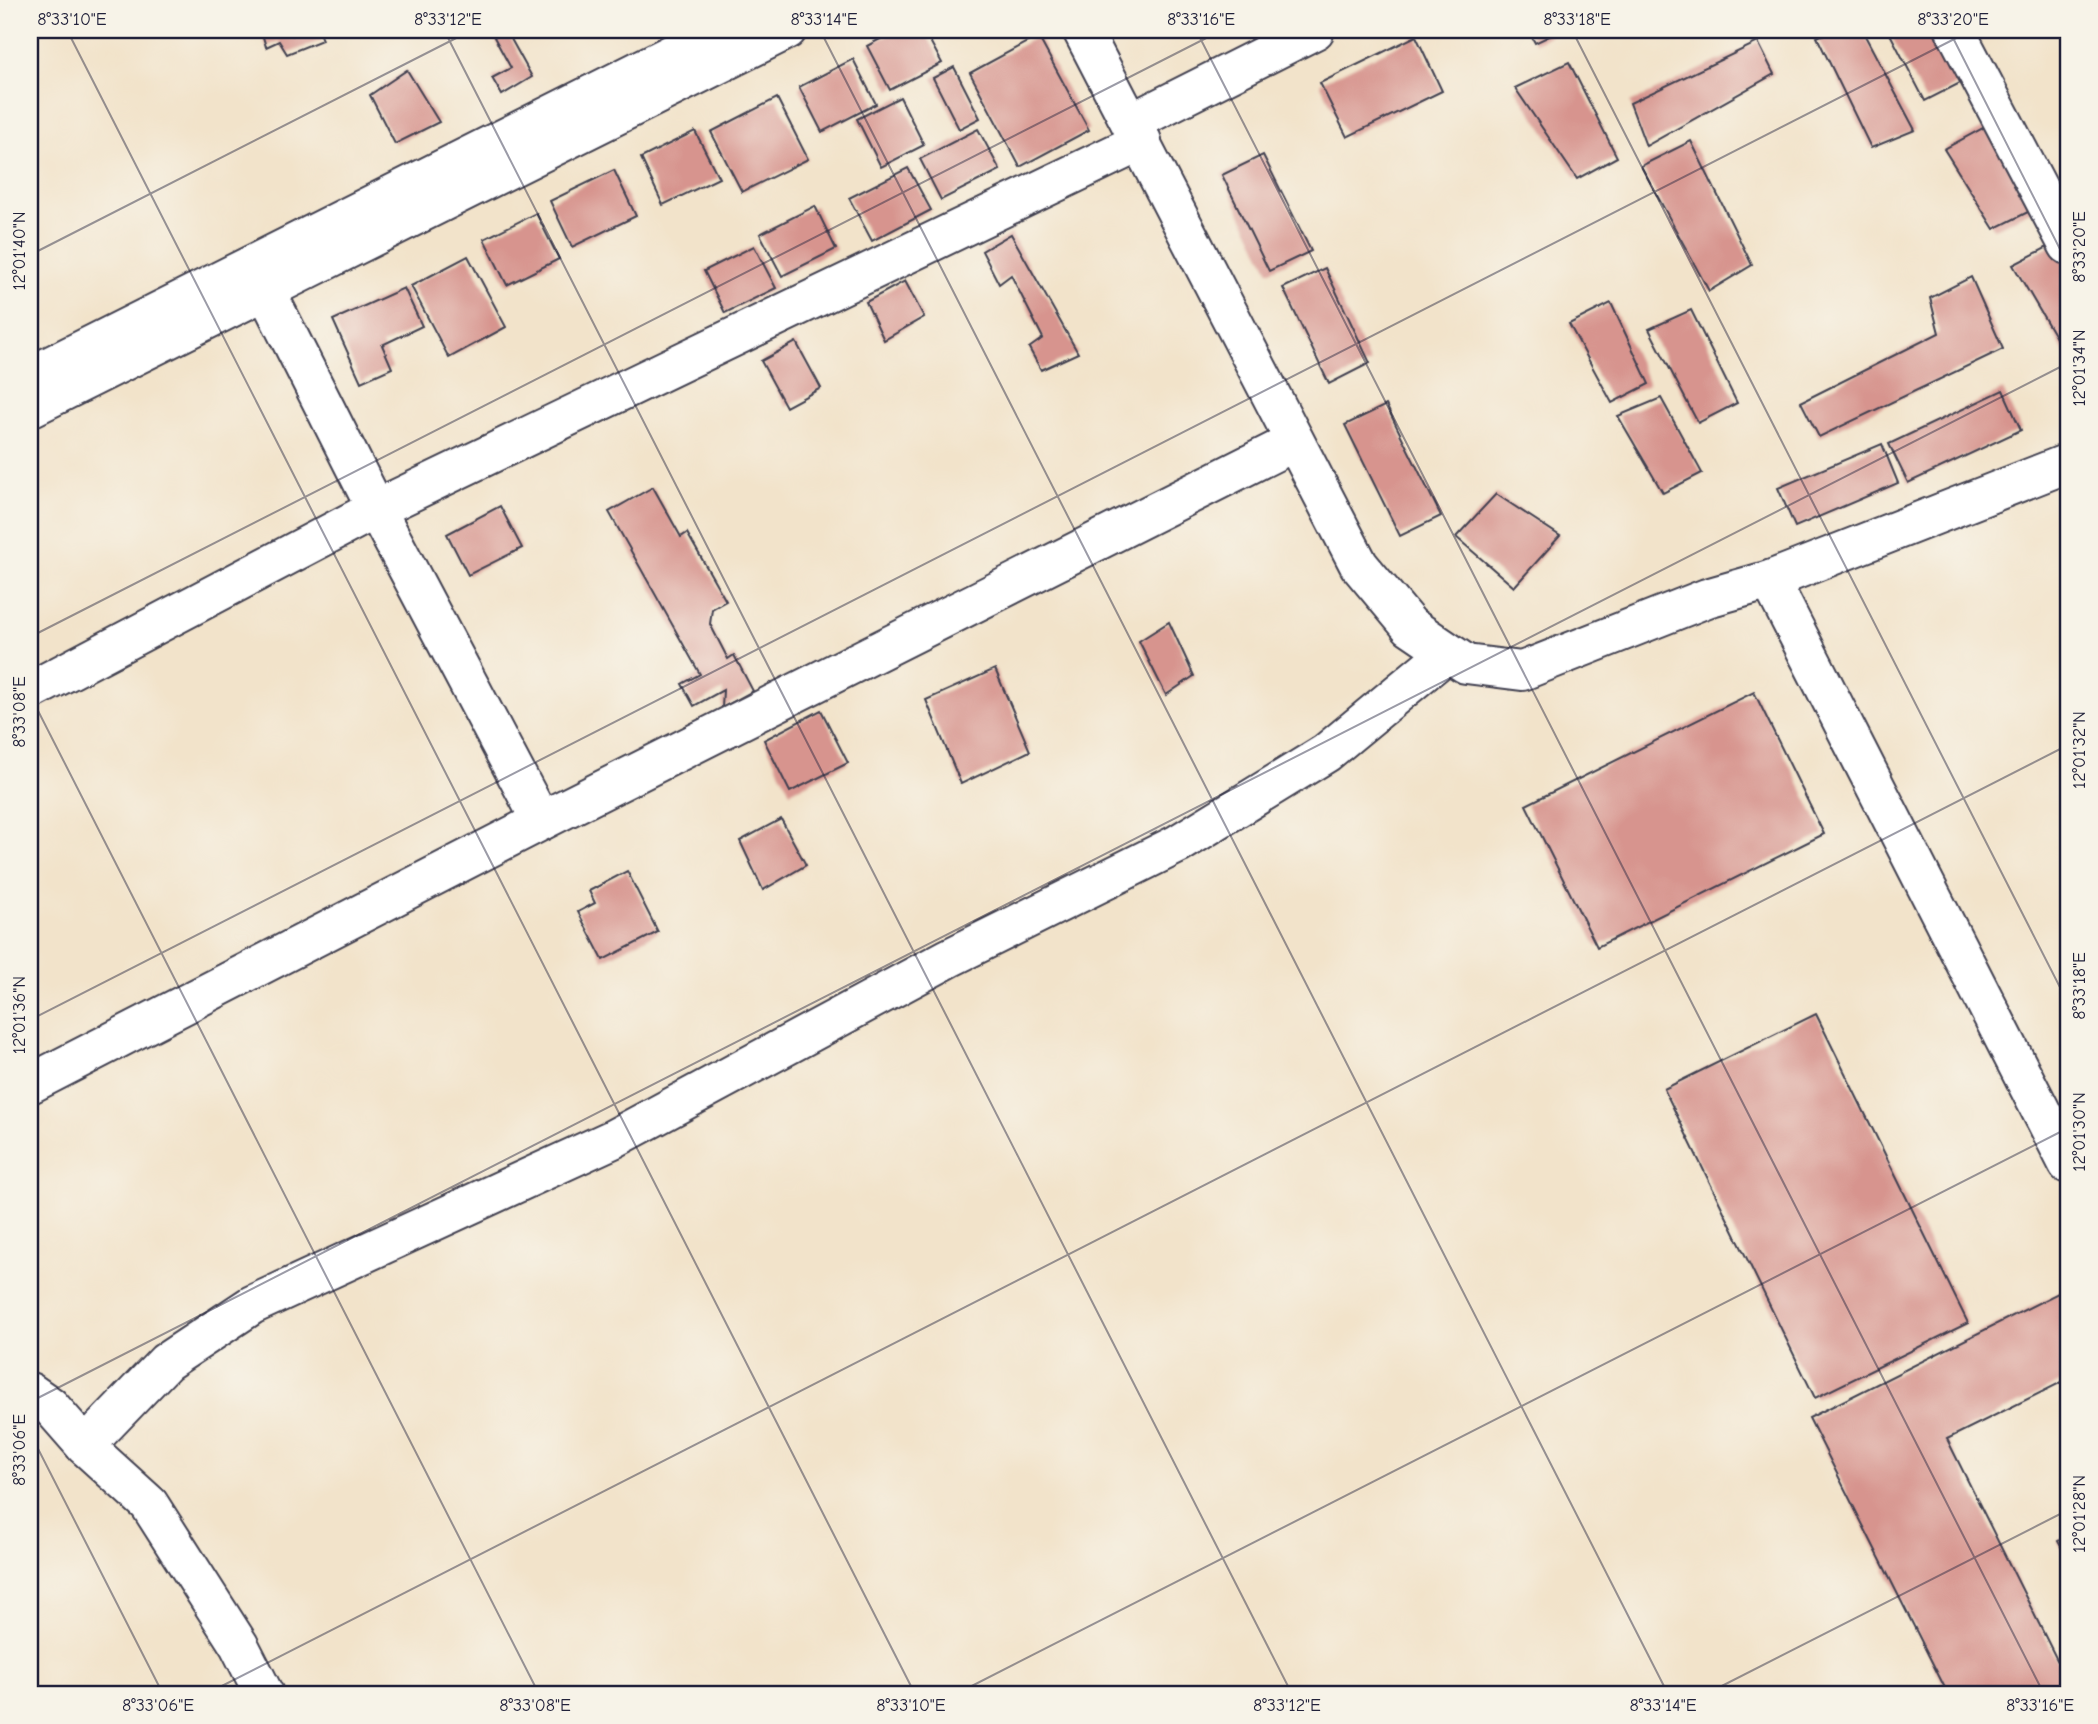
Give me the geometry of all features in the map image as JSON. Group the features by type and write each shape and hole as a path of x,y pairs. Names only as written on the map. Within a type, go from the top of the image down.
{"street":[{"path":"30,376 720,30"},
{"path":"30,408 787,30"},
{"path":"1082,30 1137,131 1359,565 1410,626 1466,664 1522,671 1707,598 1770,580 2068,463"},
{"path":"30,691 376,509 1137,131 1315,30"},
{"path":"1955,30 2068,245"},
{"path":"265,289 376,509 541,821"},
{"path":"30,1084 541,821 1294,442"},
{"path":"1770,580 2068,1164"},
{"path":"85,1446 166,1362 252,1305 613,1139 949,958 1178,844 1326,753 1448,652"},
{"path":"30,1392 50,1406 85,1446 149,1504 239,1645 264,1694"}],"building":[{"path":"261,30 292,30 293,35 305,30 318,30 322,40 287,54 279,41 266,47"},
{"path":"506,30 532,77 502,95 492,78 511,68 494,37"},
{"path":"897,30 924,30 942,63 890,90 867,46"},
{"path":"1528,30 1562,30 1535,43"},
{"path":"1833,30 1862,30 1915,130 1871,148 1817,37"},
{"path":"1888,30 1940,30 1966,80 1925,101"},
{"path":"1038,36 1089,130 1020,167 970,73"},
{"path":"1416,36 1442,91 1347,137 1320,83"},
{"path":"1758,42 1774,74 1646,146 1630,103"},
{"path":"853,59 876,104 822,132 799,87"},
{"path":"1569,62 1617,157 1577,179 1515,88"},
{"path":"954,67 980,118 959,129 933,78"},
{"path":"407,70 439,122 395,144 370,95"},
{"path":"900,97 924,145 881,167 857,119"},
{"path":"777,98 808,159 742,192 711,132"},
{"path":"1992,123 2036,208 1994,229 1944,149"},
{"path":"978,129 1000,170 941,200 920,159"},
{"path":"695,131 719,178 663,205 641,158"},
{"path":"1691,141 1752,265 1709,291 1641,166"},
{"path":"1263,155 1311,251 1269,271 1222,175"},
{"path":"908,168 931,210 872,241 849,198"},
{"path":"614,170 636,216 572,247 550,201"},
{"path":"815,206 836,249 782,276 760,234"},
{"path":"536,213 559,259 507,285 484,239"},
{"path":"1011,234 1078,353 1041,370 1029,348 1043,338 1011,275 999,284 982,251"},
{"path":"2065,238 2068,248 2066,355 2013,265"},
{"path":"754,246 776,288 725,313 704,271"},
{"path":"468,256 506,327 449,358 411,286"},
{"path":"1325,268 1370,363 1329,384 1283,288"},
{"path":"1971,277 2003,349 1819,437 1801,402 1939,333 1930,298"},
{"path":"905,281 924,317 884,340 866,302"},
{"path":"404,288 422,326 382,345 392,368 361,382 333,320"},
{"path":"1611,303 1649,384 1612,403 1569,324"},
{"path":"1691,310 1737,403 1698,423 1649,329"},
{"path":"796,342 821,388 786,407 761,361"},
{"path":"2003,390 2021,430 1908,483 1889,444"},
{"path":"1661,398 1702,473 1663,493 1618,416"},
{"path":"1386,405 1441,516 1400,536 1345,425"},
{"path":"1882,444 1898,483 1795,527 1778,488"},
{"path":"653,487 681,537 687,533 726,601 712,609 710,624 728,659 734,655 753,691 722,708 723,690 694,706 682,684 700,674 609,512"},
{"path":"1496,494 1560,536 1514,587 1456,537"},
{"path":"500,506 522,548 468,575 447,534"},
{"path":"1169,622 1194,676 1166,695 1139,641"},
{"path":"995,669 1030,751 961,784 926,700"},
{"path":"1754,692 1824,834 1597,947 1526,805"},
{"path":"821,710 848,763 790,792 764,740"},
{"path":"781,819 806,865 763,890 740,841"},
{"path":"627,871 658,932 603,960 578,912 595,903 589,891"},
{"path":"1816,1014 1968,1323 1815,1398 1664,1089"},
{"path":"2068,1288 2068,1379 1947,1439 2068,1682 2044,1694 1948,1694 1809,1418"},
{"path":"2068,1535 2068,1559 2058,1541"}]}
